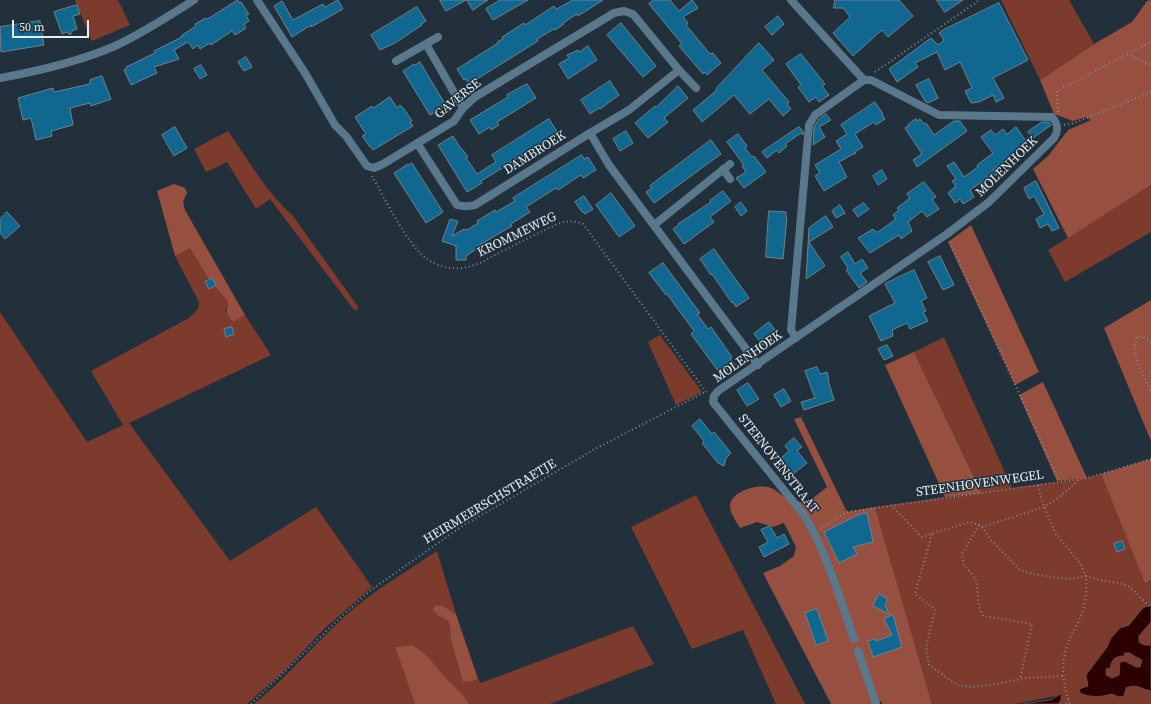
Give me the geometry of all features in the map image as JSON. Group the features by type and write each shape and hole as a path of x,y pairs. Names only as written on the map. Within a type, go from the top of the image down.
{"street":[{"path":"0,78 38,71 100,52 138,35 194,0"},
{"path":"257,0 305,73 335,125 346,136 367,166"},
{"name":"MOLENHOEK","path":"791,0 864,80"},
{"name":"GAVERSE","path":"367,166 374,168 383,164 454,121 463,108 475,98 614,13 624,11 633,14 679,70 696,88"},
{"path":"396,61 438,38"},
{"path":"426,44 463,108"},
{"path":"679,70 629,110 590,133 609,165 758,365"},
{"name":"MOLENHOEK","path":"714,396 718,391 758,365 947,234 989,202 1049,144 1058,132 1052,117 939,115 871,80 864,80 815,115 809,125 792,330 796,338"},
{"name":"DAMBROEK","path":"417,143 457,205 469,207 475,205 590,133"},
{"path":"654,225 726,167 730,179"},
{"name":"STEENOVENSTRAAT","path":"714,396 713,402 804,514 815,533 854,639"},
{"path":"858,651 876,704"}],"path":[{"path":"864,80 978,0"},
{"path":"1151,42 1057,91 1058,118 1056,124 1074,123 1151,92"},
{"path":"1127,54 1151,64"},
{"name":"KROMMEWEG","path":"367,166 411,242 428,260 444,267 462,268 476,265 567,220 582,224 706,392 714,396"},
{"path":"947,234 1059,481"},
{"path":"1151,342 1142,336 1137,337 1134,348 1139,366 1151,391"},
{"name":"HEIRMEERSCHSTRAETJE","path":"251,704 371,590 461,527 595,449 706,392"},
{"name":"STEENHOVENWEGEL","path":"815,533 847,512 1081,478 1151,459"},
{"path":"982,527 1044,508 1081,478"},
{"path":"1038,484 1044,508 1055,532 1080,563 1086,576 1084,604 1080,617 1067,644 1063,665 1063,676 1070,704"},
{"path":"891,505 922,537 969,522 982,527 991,540 1020,570 1033,574 1058,578 1071,579 1086,576 1125,585 1130,587 1151,608"},
{"path":"978,525 962,554 964,565 976,579 979,606 983,616 1032,624 1020,679"},
{"path":"932,534 915,594 935,609 926,648 929,665 957,685 972,687 1020,679 1063,676"},
{"path":"1066,704 1068,700"}],"shaded area":[{"path":"75,0 118,0 130,25 92,41"},
{"path":"1001,0 1069,0 1094,44 1040,80"},
{"path":"1151,0 1151,185 1068,238 1033,169 1049,155 1068,130 1091,120 1086,117 1073,121 1054,114 1040,80 1094,44 1132,22 1147,1"},
{"path":"228,131 266,187 293,216 359,308 355,311 270,199 256,209 227,162 206,172 194,149"},
{"path":"174,184 185,188 187,193 183,202 185,210 245,315 233,322 227,314 227,300 210,281 190,248 175,256 157,191"},
{"path":"1151,185 1151,232 1065,282 1048,250"},
{"path":"971,225 1039,372 1015,385 948,242"},
{"path":"190,247 210,281 227,300 228,304 225,310 233,322 245,315 271,355 129,423 230,561 316,507 372,587 325,628 283,672 247,704 0,704 0,312 87,442 123,425 91,371 189,318 198,309 199,302 175,256"},
{"path":"1151,300 1151,441 1104,328"},
{"path":"660,335 702,392 676,405 648,342"},
{"path":"944,337 1012,488 1087,478 1101,474 1145,582 1151,580 1151,704 1058,704 1055,696 1015,704 932,704 875,507 982,492 914,352"},
{"path":"914,352 982,493 945,497 885,365"},
{"path":"1043,382 1087,478 1057,481 1019,395"},
{"path":"801,417 847,512 875,507 932,704 882,704 881,701 875,704 831,704 763,573 780,566 794,556 796,547 784,523 773,527 757,522 740,528 732,513 730,508 733,498 744,490 750,488 763,486 771,488 784,497 807,503 827,487 794,419"},
{"path":"1151,459 1151,580 1145,583 1101,474"},
{"path":"696,495 805,704 776,704 743,630 692,649 631,527"},
{"path":"437,551 456,614 443,606 435,605 440,616 449,623 452,645 462,681 469,682 478,679 481,683 633,626 654,664 550,704 469,704 461,693 427,656 412,645 395,647 415,704 254,704 278,683 345,616 378,590"},
{"path":"435,605 443,606 456,614 478,679 469,682 462,681 451,640 449,623 433,610"},
{"path":"1151,605 1151,622 1139,636 1139,642 1144,645 1151,645 1151,691 1133,686 1126,688 1124,696 1119,697 1112,694 1104,696 1088,696 1080,693 1079,689 1088,686 1086,675 1107,647 1111,638 1120,628 1129,625 1143,608","holes":["1125,653 1130,653 1142,660 1140,667 1136,667 1125,661 1120,662 1119,675 1112,678 1106,675 1106,669 1110,668 1114,659 1124,656"]},
{"path":"412,645 427,656 461,693 469,704 415,704 395,647"},
{"path":"1061,694 1061,700 1058,704 1022,704 1050,700"}],"building":[{"path":"238,0 249,14 246,15 249,21 244,24 246,28 235,35 232,31 211,45 210,43 200,49 198,45 193,49 188,42 174,50 179,59 154,67 157,73 131,85 124,70 127,68 126,67 155,53 154,51 182,37 181,36 196,26 195,24 206,18 207,19"},
{"path":"338,0 343,9 311,27 311,25 292,37 274,6 282,1 293,20 323,4 325,7"},
{"path":"440,0 466,0 446,11"},
{"path":"467,0 488,0 473,10"},
{"path":"500,0 528,0 493,20 486,9"},
{"path":"573,0 603,0 578,16 577,14 555,30 554,29 537,39 538,41 469,84 466,79 464,80 457,69 498,43 497,42 503,39 502,37 524,23 525,25 554,6 556,9"},
{"path":"653,0 670,0 679,11 692,0 698,8 683,17 688,23 686,25 710,54 713,53 721,63 707,75 705,72 703,74 679,46 682,44 649,4"},
{"path":"835,0 899,0 913,16 888,37 882,30 853,56 833,33 850,17 843,8 834,8"},
{"path":"937,0 963,0 945,12"},
{"path":"999,3 1028,60 993,78 1004,98 996,102 993,95 979,102 971,103 965,91 972,88 960,62 945,70 937,52 915,63 918,67 897,82 889,69 931,38 938,45 944,40 939,33 943,30"},
{"path":"77,5 80,14 73,16 77,29 72,31 70,35 67,32 62,34 54,12"},
{"path":"417,7 426,21 395,43 380,50 371,35"},
{"path":"778,16 784,24 772,35 765,27"},
{"path":"40,21 44,45 1,52 0,27"},
{"path":"621,23 656,66 643,77 607,35"},
{"path":"759,43 774,60 762,70 789,102 787,104 791,109 783,116 769,99 750,114 734,95 702,122 693,110 717,90 716,89"},
{"path":"588,46 597,60 568,79 559,64 569,58 567,55 578,50 579,52"},
{"path":"801,54 825,84 822,86 829,95 819,102 816,97 809,102 798,87 801,85 786,64"},
{"path":"246,57 252,67 244,71 238,62"},
{"path":"420,62 445,104 441,107 442,108 430,115 403,71"},
{"path":"201,65 207,75 200,79 194,69"},
{"path":"102,76 111,99 91,106 90,103 70,108 73,125 51,131 52,136 36,140 31,118 23,120 18,98 53,88 54,92 90,84 90,80"},
{"path":"929,79 938,98 928,103 925,101 916,85"},
{"path":"610,81 619,95 600,109 599,108 590,114 581,100"},
{"path":"527,84 536,98 497,122 499,125 491,130 490,127 479,134 470,120 508,97 507,95"},
{"path":"678,86 688,98 664,118 668,122 648,138 635,123 655,106 656,107"},
{"path":"390,97 397,108 400,105 404,109 412,121 410,122 413,126 373,150 362,136 366,134 355,117"},
{"path":"875,102 885,119 876,125 874,122 855,134 863,147 856,151 855,154 839,162 847,177 824,191 815,176 820,173 815,165 841,149 836,141 847,134 841,125"},
{"path":"826,114 831,120 819,127 825,137 813,145 814,127 819,119"},
{"path":"549,119 558,133 539,147 538,146 481,181 482,183 467,192 438,145 453,136 468,157 466,158 477,174 496,162 492,155"},
{"path":"916,119 917,121 920,119 924,124 926,123 934,135 954,121 960,121 967,131 917,167 913,160 922,154 905,128"},
{"path":"1042,122 1049,122 1051,125 1033,138 1028,132"},
{"path":"175,127 187,148 174,156 162,135"},
{"path":"799,127 803,131 803,135 801,133 785,144 787,146 779,153 777,150 767,158 762,152"},
{"path":"1016,127 1026,141 1015,150 1016,152 1012,156 993,170 997,175 991,175 970,190 974,197 963,204 960,199 955,203 948,193 956,186 952,181 956,179 947,166 954,162 964,177 978,167 977,165 993,153 981,137 991,130 995,135 1003,129 1007,134"},
{"path":"626,131 633,143 620,151 613,139"},
{"path":"738,134 747,146 745,148 752,157 754,156 766,172 744,188 736,178 746,172 742,166 744,165 727,142"},
{"path":"711,140 721,154 654,203 646,192 652,188 650,186"},
{"path":"582,155 584,159 588,157 596,170 583,178 581,175 558,190 556,188 526,207 530,212 511,224 512,226 478,246 479,247 466,256 466,260 456,260 456,246 442,241 450,219 458,221 452,236 464,229 467,230 478,223 477,221 495,210 496,212 515,201 513,198"},
{"path":"412,163 443,212 426,223 394,173"},
{"path":"882,170 887,179 878,185 873,176"},
{"path":"1036,181 1059,228 1052,231 1048,224 1040,228 1036,219 1044,214 1034,196 1029,199 1024,188"},
{"path":"924,182 936,197 932,199 939,209 927,217 922,211 908,222 912,231 901,239 899,235 870,253 858,238 873,229 878,232 896,219 893,215 899,210 897,208 910,198 907,194"},
{"path":"723,191 731,201 710,217 714,222 684,244 673,229 711,202 710,201"},
{"path":"611,193 635,226 619,237 596,205"},
{"path":"584,196 593,209 585,214 575,202"},
{"path":"741,202 747,211 741,216 735,207"},
{"path":"864,203 869,209 858,217 853,210"},
{"path":"840,205 845,213 836,218 832,211"},
{"path":"769,211 786,212 787,218 783,259 766,257"},
{"path":"7,212 20,226 5,239 0,233 0,219"},
{"path":"826,216 833,227 809,242 825,266 806,279 809,228"},
{"path":"714,249 749,298 736,307 700,259"},
{"path":"848,252 855,264 862,259 868,268 860,273 867,282 859,288 846,270 848,268 841,257"},
{"path":"940,256 954,285 943,290 928,262"},
{"path":"663,263 700,313 697,314 708,329 711,327 732,357 730,358 735,365 721,375 691,334 694,331 667,294 666,295 649,273"},
{"path":"914,270 927,298 921,301 926,311 923,312 928,321 910,329 907,323 892,330 893,336 881,341 869,316 895,303 885,284"},
{"path":"212,278 216,285 209,289 205,282"},
{"path":"769,322 778,334 763,345 754,334"},
{"path":"232,327 234,334 226,337 224,329"},
{"path":"887,345 893,356 884,360 878,349"},
{"path":"817,367 820,374 827,372 834,400 804,410 801,402 815,398 805,371"},
{"path":"748,383 759,399 747,406 737,390"},
{"path":"784,389 791,401 781,407 774,395"},
{"path":"700,419 712,434 714,432 731,453 726,458 724,466 718,463 702,443 704,441 692,426"},
{"path":"794,438 802,447 797,451 807,463 793,474 781,458 789,451 785,446"},
{"path":"867,513 873,542 853,547 857,554 839,563 824,532 858,515"},
{"path":"770,526 777,538 784,534 789,544 764,557 759,547 768,542 761,530"},
{"path":"1122,541 1125,549 1117,552 1114,544"},
{"path":"879,594 888,599 885,605 889,614 873,606"},
{"path":"817,609 828,641 816,645 805,613"},
{"path":"893,615 902,647 873,657 868,641 875,639 876,641 892,635 884,619"}]}
